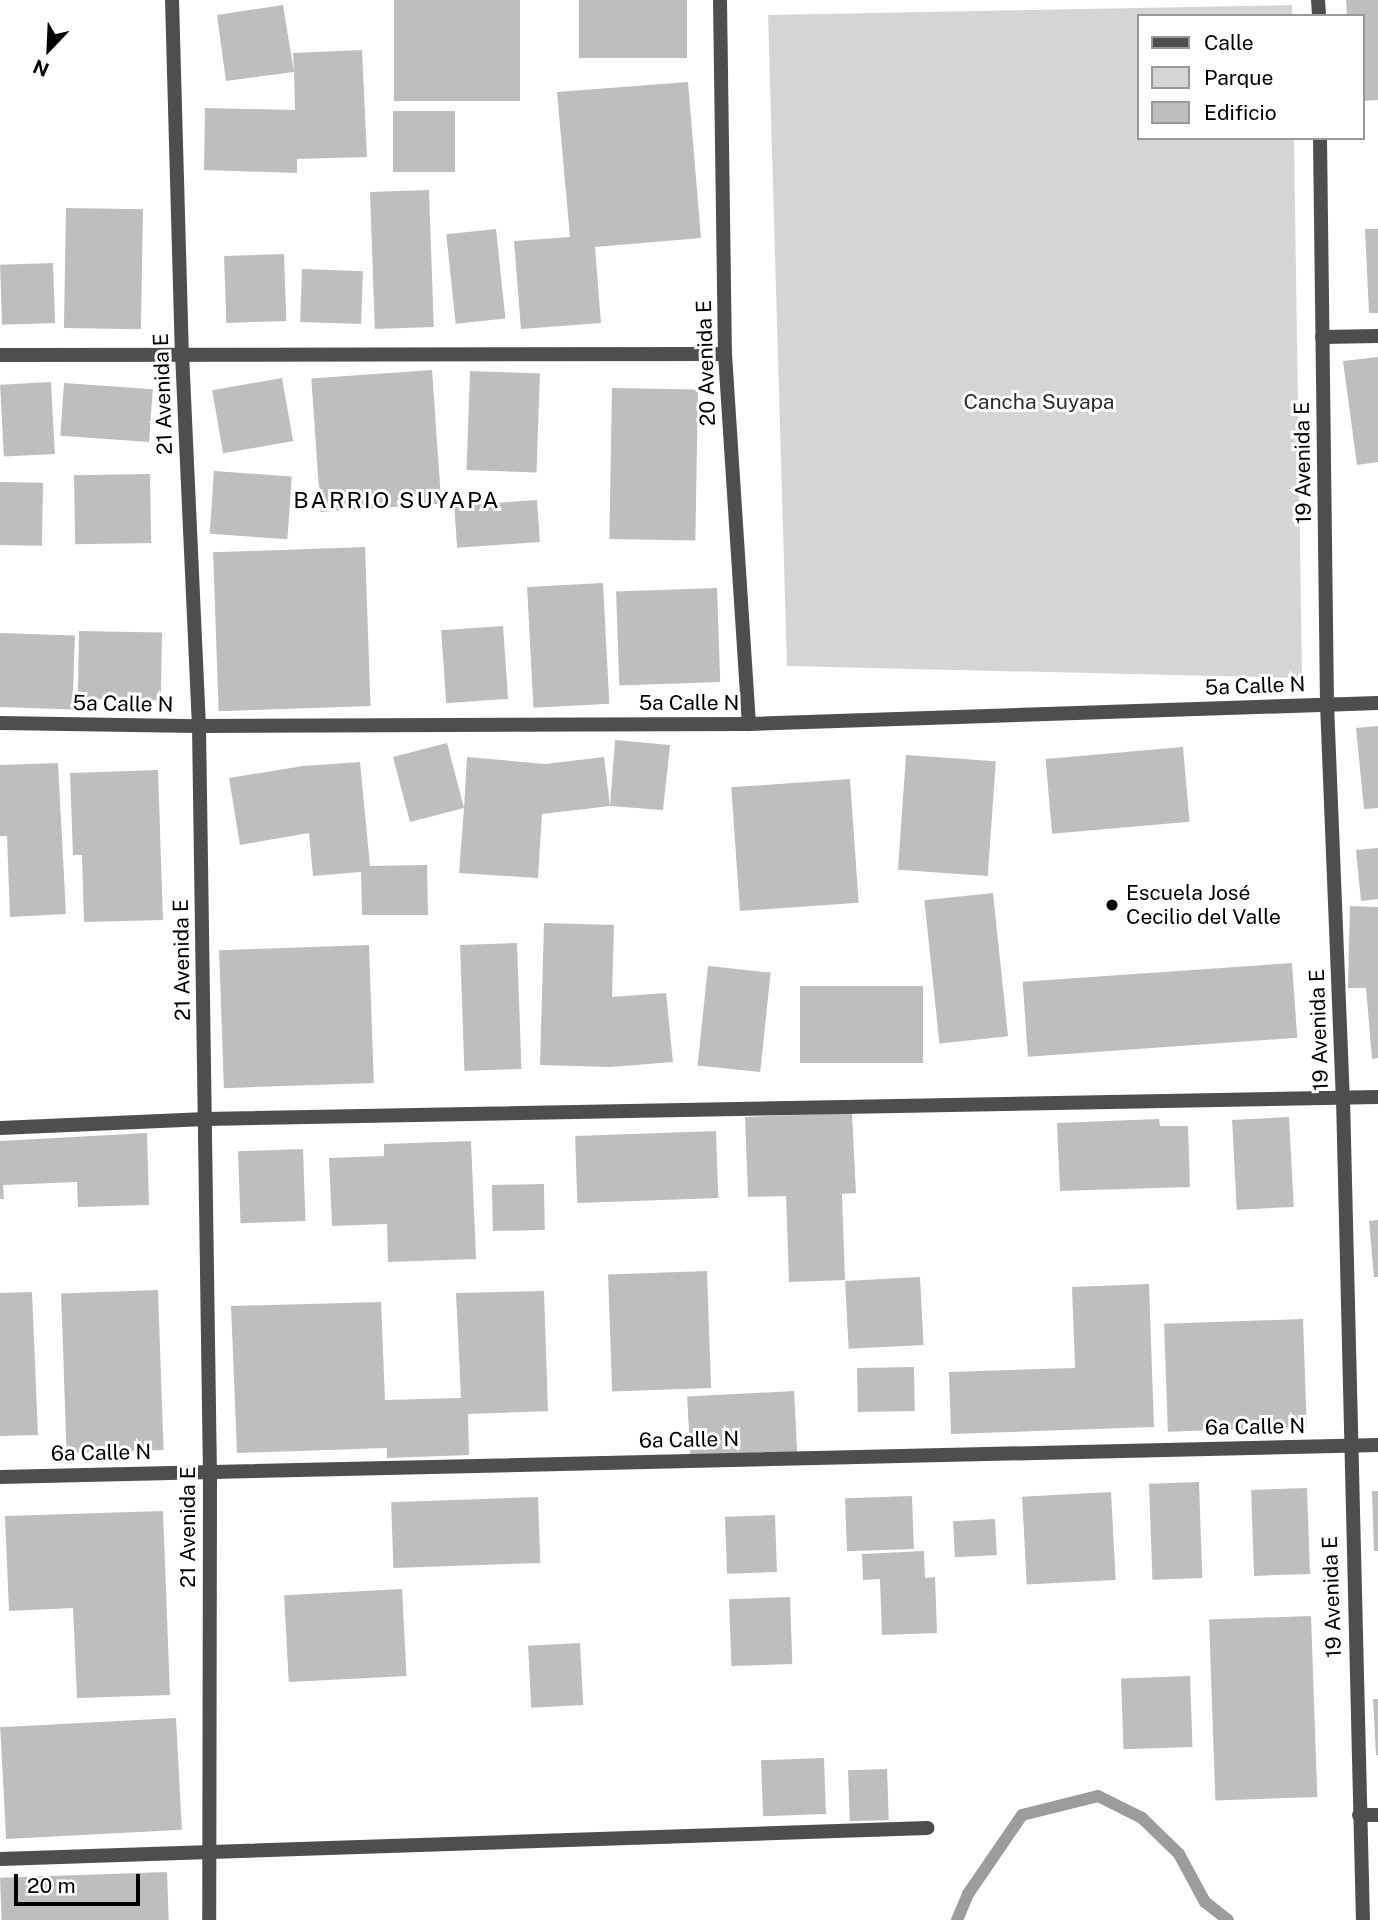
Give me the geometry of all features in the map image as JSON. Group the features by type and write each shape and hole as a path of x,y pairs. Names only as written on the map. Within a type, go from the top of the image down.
{"street":[{"name":"21 Avenida E","path":"172,0 182,353 199,726 209,1472 209,1920"},
{"name":"20 Avenida E","path":"720,0 725,354 749,724"},
{"name":"19 Avenida E","path":"1320,140 1327,704 1343,1098 1349,1446 1362,1914"},
{"path":"1322,337 1378,335"},
{"path":"0,355 725,354"},
{"name":"5a Calle N","path":"0,723 199,726 749,724 1378,703"},
{"path":"0,1128 206,1119 1378,1097"},
{"name":"6a Calle N","path":"0,1477 1378,1445"},
{"path":"1359,1815 1378,1815"},
{"path":"0,1859 927,1828"}],"green space":[{"name":"Cancha Suyapa","path":"1292,5 1292,14 1136,14 1136,140 1294,140 1302,678 787,666 768,15"}],"building":[{"path":"394,0 520,0 520,101 394,101"},
{"path":"579,0 687,0 687,58 579,58"},
{"path":"1346,0 1378,0 1378,100 1364,101 1364,14 1347,14"},
{"path":"283,5 294,72 226,81 217,15"},
{"path":"362,50 367,157 297,159 297,173 204,170 205,108 295,110 293,53"},
{"path":"688,82 701,238 595,247 601,323 521,329 514,241 570,237 557,92"},
{"path":"393,111 455,111 455,172 393,172"},
{"path":"429,190 434,327 375,329 370,192"},
{"path":"66,208 143,209 141,329 64,328"},
{"path":"496,229 505,319 456,324 446,234"},
{"path":"1365,229 1378,229 1378,313 1369,313"},
{"path":"284,254 286,321 226,323 224,256"},
{"path":"53,263 55,323 2,325 0,265"},
{"path":"302,269 363,271 361,324 300,322"},
{"path":"1378,357 1378,462 1357,465 1343,361"},
{"path":"432,370 441,504 321,512 311,378"},
{"path":"470,371 540,373 537,472 467,470"},
{"path":"282,378 293,441 223,453 212,390"},
{"path":"51,382 55,454 4,457 0,385"},
{"path":"64,383 153,389 149,442 60,436"},
{"path":"612,388 698,390 695,540 609,539"},
{"path":"214,471 292,476 287,539 210,534"},
{"path":"150,474 151,543 75,544 74,475"},
{"path":"0,482 43,483 42,546 0,545"},
{"path":"537,500 540,542 457,548 454,506"},
{"path":"365,547 371,706 219,711 213,552"},
{"path":"603,583 609,704 533,708 527,587"},
{"path":"717,588 720,682 619,685 616,592"},
{"path":"503,626 508,699 446,703 441,630"},
{"path":"79,631 162,632 161,700 78,699"},
{"path":"0,633 75,636 72,710 0,707"},
{"path":"1378,726 1378,808 1364,809 1356,728"},
{"path":"615,740 670,745 663,810 610,806"},
{"path":"447,743 464,808 410,822 393,757"},
{"path":"1183,747 1190,822 1052,834 1046,759"},
{"path":"906,755 996,761 988,876 898,870"},
{"path":"467,757 545,764 604,757 610,806 542,814 538,878 459,873"},
{"path":"360,762 370,866 427,865 428,915 362,915 361,872 313,876 309,833 240,845 229,778 303,766"},
{"path":"58,763 66,914 10,917 7,836 0,836 0,765"},
{"path":"158,770 163,920 84,922 82,855 73,855 70,773"},
{"path":"850,779 859,903 740,911 731,787"},
{"path":"1378,848 1378,899 1361,901 1356,850"},
{"path":"993,893 1008,1036 939,1043 924,900"},
{"path":"1350,906 1378,907 1378,1058 1372,1059 1366,988 1348,988"},
{"path":"544,923 614,925 612,997 666,993 673,1062 610,1067 540,1065"},
{"path":"517,943 521,1069 464,1071 460,945"},
{"path":"369,945 374,1083 224,1088 219,950"},
{"path":"1292,963 1297,1038 1028,1057 1023,982"},
{"path":"708,966 771,973 760,1072 698,1065"},
{"path":"800,986 923,986 923,1063 800,1063"},
{"path":"852,1113 856,1193 842,1194 845,1280 789,1282 786,1196 748,1197 745,1117"},
{"path":"1289,1117 1294,1207 1237,1210 1232,1120"},
{"path":"1159,1119 1160,1126 1188,1126 1190,1187 1060,1191 1057,1123"},
{"path":"716,1131 718,1198 577,1203 575,1136"},
{"path":"147,1133 149,1205 78,1207 77,1182 3,1185 4,1199 0,1199 0,1141"},
{"path":"471,1141 476,1259 388,1262 387,1224 332,1226 329,1158 384,1156 384,1144"},
{"path":"303,1149 306,1221 241,1223 238,1151"},
{"path":"544,1184 545,1230 493,1231 492,1185"},
{"path":"1378,1220 1378,1277 1374,1277 1369,1221"},
{"path":"707,1271 711,1388 612,1391 608,1274"},
{"path":"920,1277 924,1345 849,1349 845,1281"},
{"path":"1149,1284 1154,1427 951,1434 949,1372 1075,1368 1072,1287"},
{"path":"158,1290 164,1450 67,1453 61,1293"},
{"path":"544,1291 548,1411 468,1414 469,1455 387,1458 387,1448 237,1453 231,1306 381,1302 385,1400 461,1398 456,1293"},
{"path":"32,1292 38,1435 0,1436 0,1293"},
{"path":"1303,1319 1307,1427 1168,1432 1164,1324"},
{"path":"914,1367 915,1411 858,1412 857,1368"},
{"path":"794,1391 797,1452 690,1458 687,1397"},
{"path":"1199,1482 1202,1578 1152,1580 1149,1484"},
{"path":"1307,1488 1310,1574 1254,1576 1251,1490"},
{"path":"1372,1491 1378,1491 1378,1551 1374,1551"},
{"path":"1111,1492 1116,1580 1027,1585 1022,1497"},
{"path":"912,1496 914,1549 847,1551 845,1498"},
{"path":"538,1497 540,1563 393,1568 391,1502"},
{"path":"163,1511 170,1695 77,1698 73,1608 9,1611 5,1516"},
{"path":"775,1515 777,1572 727,1574 725,1517"},
{"path":"995,1519 997,1555 955,1557 953,1521"},
{"path":"924,1551 925,1578 935,1577 937,1633 882,1635 880,1579 863,1580 862,1554"},
{"path":"402,1589 407,1676 289,1682 284,1595"},
{"path":"790,1597 792,1664 731,1666 729,1599"},
{"path":"1311,1616 1317,1797 1215,1800 1209,1620"},
{"path":"580,1643 583,1705 531,1708 528,1646"},
{"path":"1190,1676 1192,1747 1124,1749 1121,1678"},
{"path":"1373,1699 1378,1699 1378,1755 1376,1755"},
{"path":"176,1718 182,1830 6,1839 0,1727"},
{"path":"824,1758 826,1814 763,1816 761,1760"},
{"path":"887,1769 889,1820 850,1821 848,1770"},
{"path":"167,1872 169,1920 2,1920 0,1878"}],"waterway":[{"path":"957,1920 968,1894 1022,1815 1098,1796 1142,1818 1179,1854 1205,1902 1228,1920"}],"place":[{"name":"Escuela José Cecilio del Valle","path":"1112,905"}],"district":[{"name":"BARRIO SUYAPA","path":"397,500"}]}
